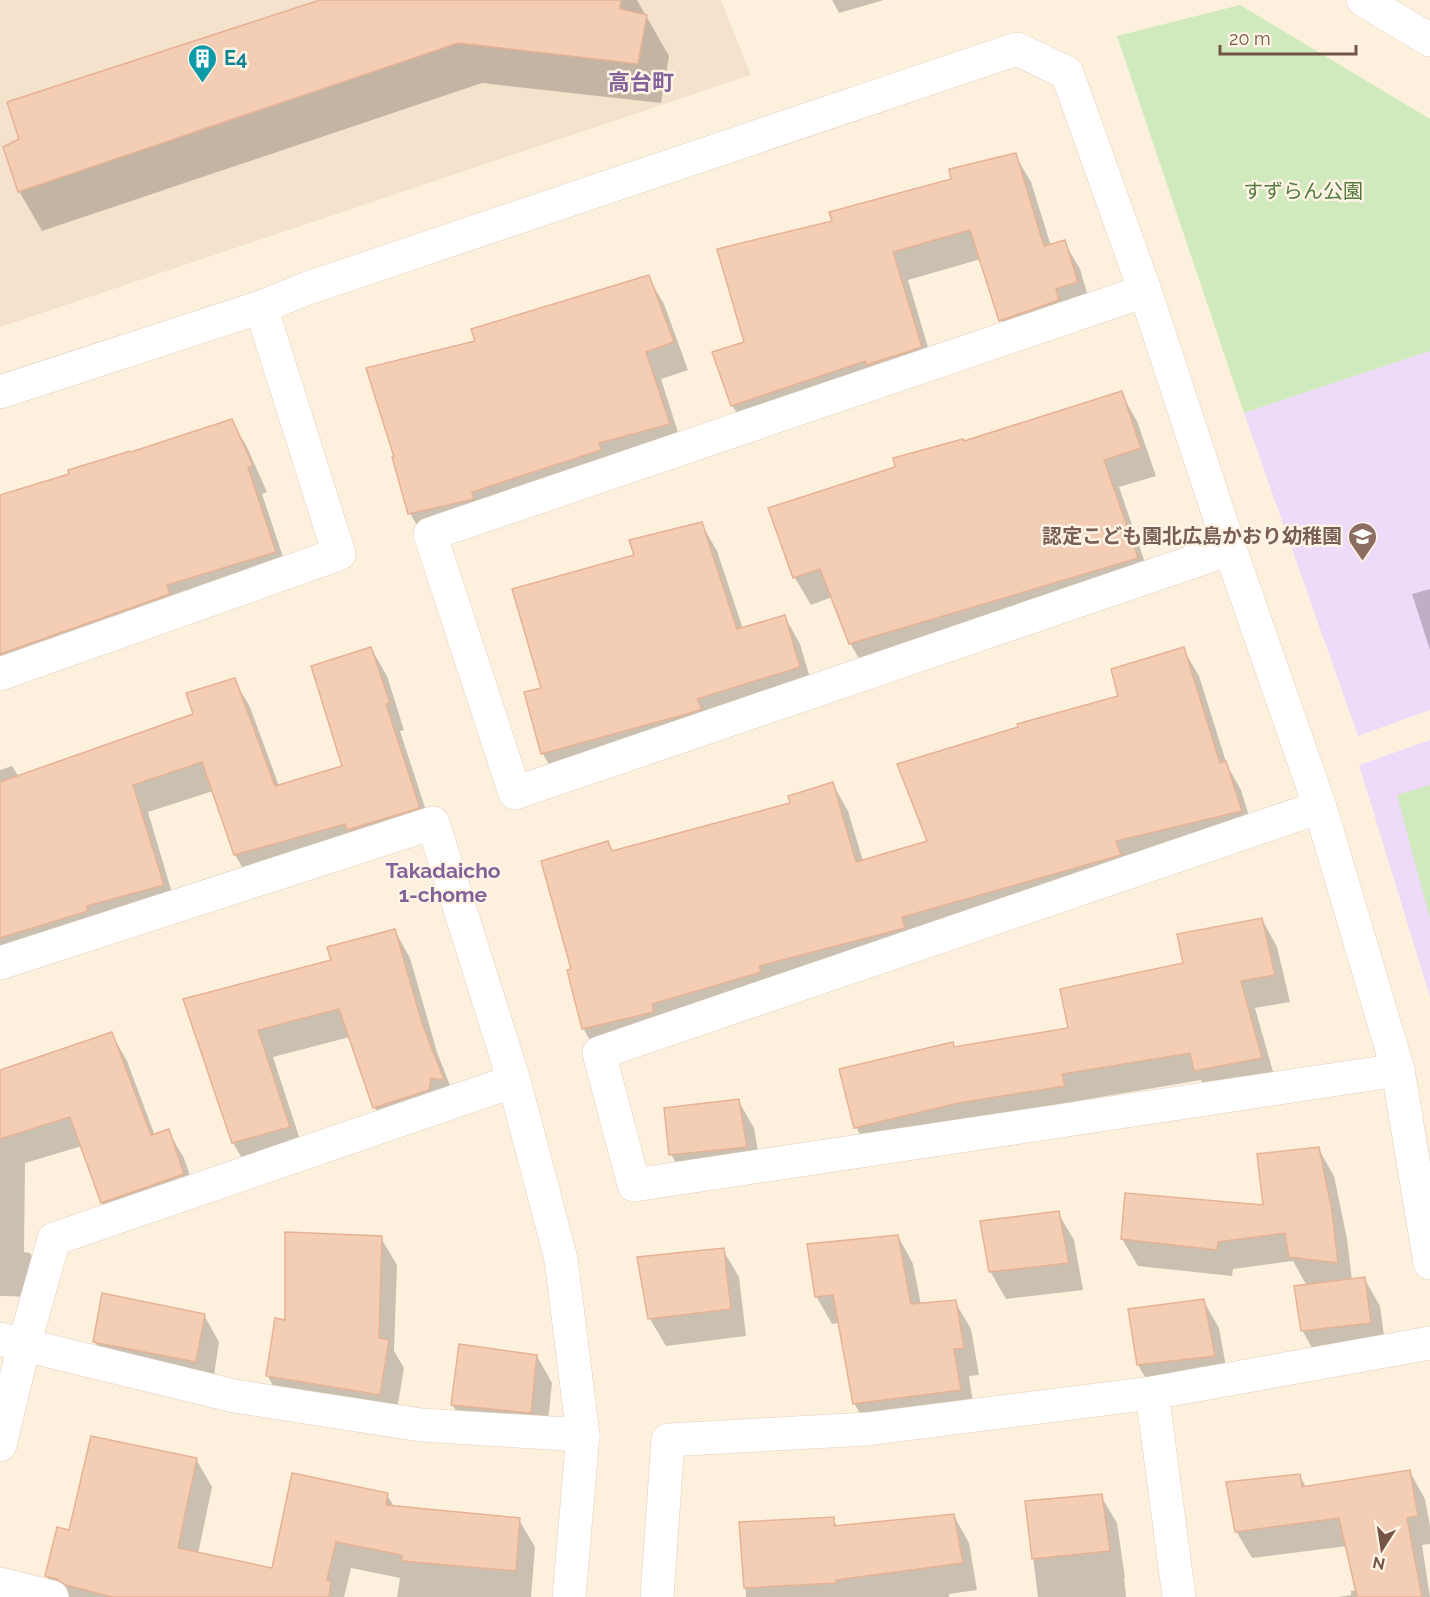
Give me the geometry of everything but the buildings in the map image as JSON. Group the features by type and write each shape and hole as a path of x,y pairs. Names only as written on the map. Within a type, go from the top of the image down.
{"street":[{"path":"1363,0 1430,39"},
{"path":"0,392 261,307 308,288 1017,49 1067,73 1145,291 1230,549 1320,807 1398,1070 1430,1263"},
{"path":"1145,291 430,534 515,793 1230,549"},
{"path":"0,674 339,554 261,307"},
{"path":"1320,807 599,1053 634,1185 1398,1070"},
{"path":"0,963 433,823 514,1082 561,1259 583,1435 569,1597"},
{"path":"0,1445 12,1342 54,1239 514,1082"},
{"path":"12,1342 246,1398 421,1425 583,1435"},
{"path":"657,1597 668,1440 867,1429 1152,1393 1430,1343"},
{"path":"1152,1393 1179,1597"},
{"path":"0,1584 52,1597"}],"shaded area":[{"path":"0,0 721,0 751,75 0,327"},
{"name":"認定こども園北広島かおり幼稚園","path":"1430,351 1430,710 1358,736 1244,413"},
{"path":"1430,740 1430,997 1359,765"}],"green space":[{"name":"すずらん公園","path":"1240,5 1430,119 1430,351 1244,413 1117,36"},
{"path":"1430,785 1430,919 1397,795"}],"place":[{"name":"E4","path":"203,84"},
{"name":"認定こども園北広島かおり幼稚園","path":"1363,562"}],"district":[{"name":"高台町","path":"641,82"},
{"name":"Takadaicho 1-chome","path":"443,882"}]}
